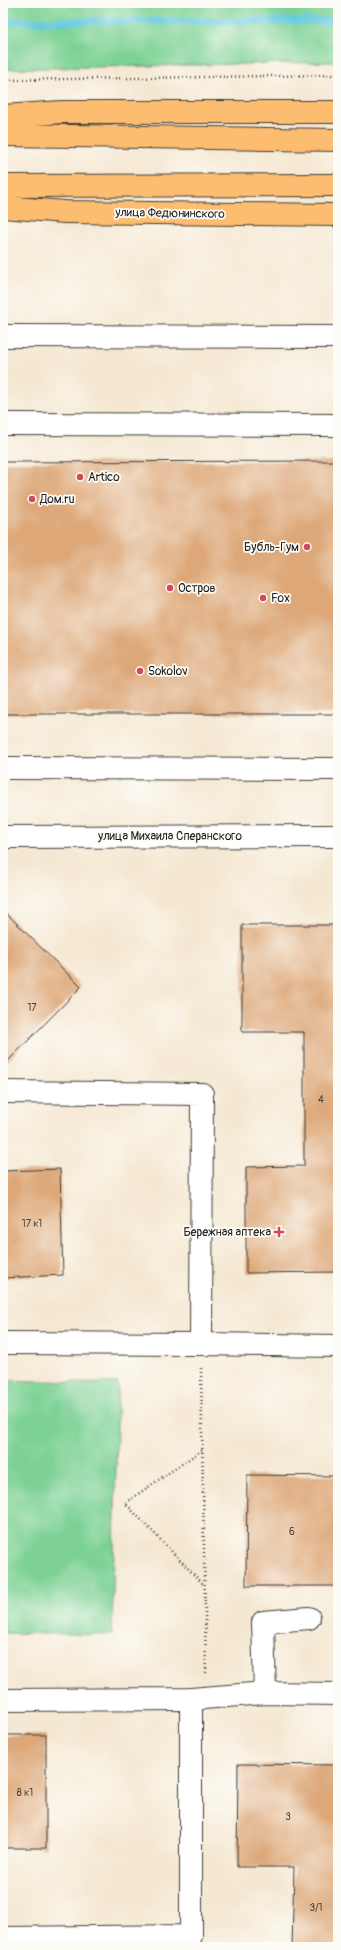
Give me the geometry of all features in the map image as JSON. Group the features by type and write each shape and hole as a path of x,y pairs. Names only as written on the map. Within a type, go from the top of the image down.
{"main road":[{"path":"3,116 62,112 338,112"},
{"path":"3,136 338,140"},
{"path":"3,186 338,185"},
{"name":"улица Федюнинского","path":"3,207 65,212 338,215"}],"street":[{"path":"3,336 338,337"},
{"path":"3,424 338,425"},
{"path":"3,768 338,769"},
{"name":"улица Михаила Сперанского","path":"3,837 338,836"},
{"path":"3,1092 202,1094 201,1344"},
{"path":"3,1343 338,1346"},
{"path":"265,1693 263,1622 309,1618"},
{"path":"3,1700 198,1699 265,1693 338,1694"},
{"path":"3,1938 191,1936 198,1699"}],"path":[{"path":"3,80 338,75"},
{"path":"198,1699 204,1585 201,1344"},
{"path":"202,1450 124,1503 204,1585"}],"green space":[{"path":"3,3 338,3 338,62 3,69"},
{"path":"3,1380 118,1383 112,1635 3,1633"}],"building":[{"name":"Остров","path":"338,461 338,714 3,714 3,462"},
{"path":"3,910 81,987 3,1066"},
{"path":"242,925 338,925 338,1272 246,1273 246,1167 304,1166 304,1032 242,1032"},
{"path":"60,1169 63,1275 3,1278 3,1171"},
{"path":"247,1475 338,1476 338,1586 246,1586"},
{"path":"3,1735 46,1735 46,1848 3,1848"},
{"path":"238,1764 338,1765 338,1947 292,1947 294,1867 237,1867"}],"waterway":[{"path":"3,21 338,21"}],"place":[{"name":"Artico","path":"80,477"},
{"name":"Дом.ru","path":"32,499"},
{"name":"Бубль-Гум","path":"307,547"},
{"name":"Остров","path":"170,588"},
{"name":"Fox","path":"263,598"},
{"name":"Sokolov","path":"140,671"},
{"name":"Бережная аптека","path":"279,1232"}]}
